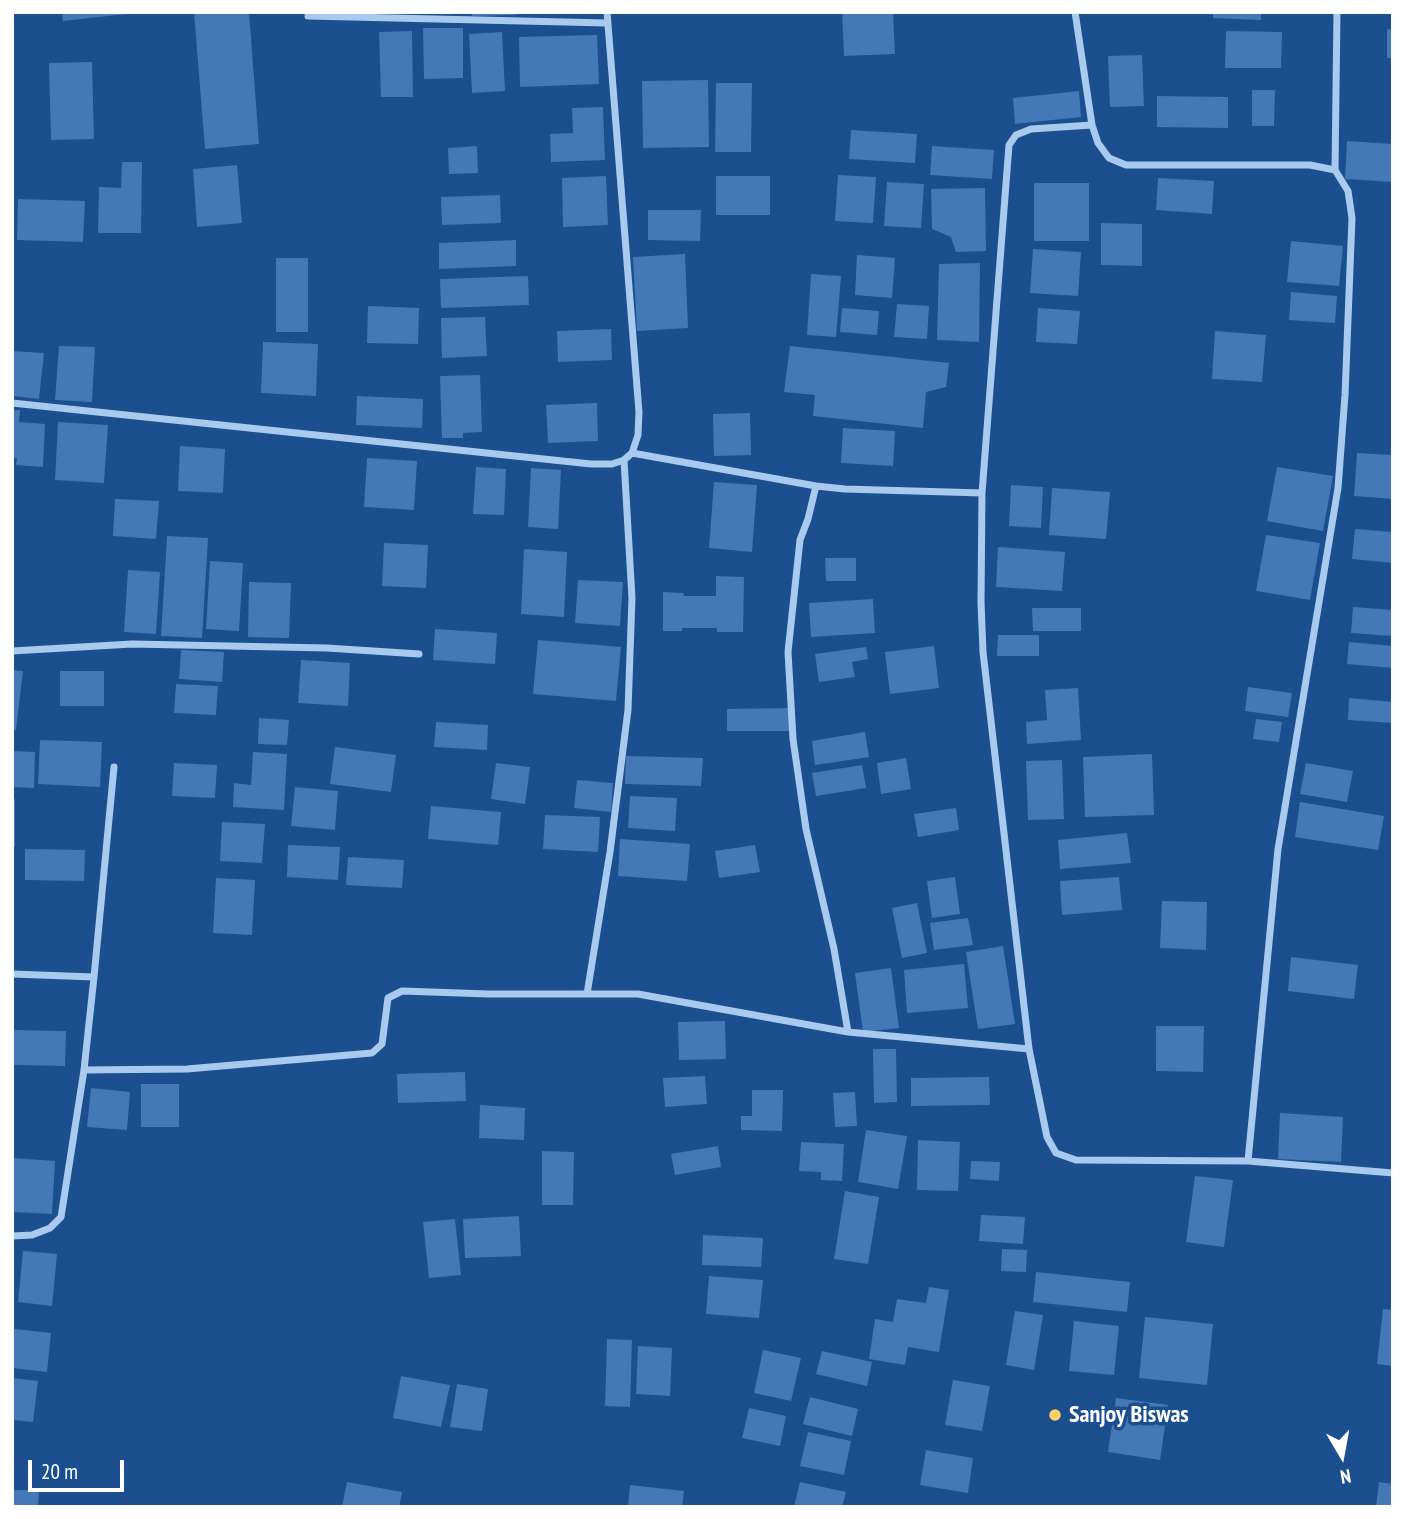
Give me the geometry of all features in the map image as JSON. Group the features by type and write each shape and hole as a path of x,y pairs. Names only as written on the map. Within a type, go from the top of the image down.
{"street":[{"path":"12,402 591,464 612,464 624,460 632,453 638,435 639,412 607,12"},
{"path":"1075,12 1092,125 1098,143 1109,158 1126,164 1310,165 1335,170"},
{"path":"1248,1161 1278,849 1338,488 1345,395 1352,219 1348,191 1335,170 1337,12"},
{"path":"308,16 607,23"},
{"path":"1092,125 1031,129 1016,135 1009,145 982,493 983,652 1028,1049 1047,1137 1056,1153 1076,1160 1248,1161 1393,1173"},
{"path":"632,453 816,486 982,493"},
{"path":"587,994 610,852 628,710 632,598 624,460"},
{"path":"816,486 800,540 788,664 793,739 806,829 834,949 848,1032"},
{"path":"12,651 132,644 327,648 419,654"},
{"path":"12,1236 32,1235 50,1228 61,1217 84,1070 114,767"},
{"path":"12,974 94,977"},
{"path":"84,1070 187,1069 372,1053 382,1044 388,998 402,991 638,994 848,1032 1028,1049"}],"building":[{"path":"62,12 126,12 126,14 63,21"},
{"path":"194,12 249,12 259,144 205,149"},
{"path":"472,12 515,12 515,15 472,16"},
{"path":"842,12 893,12 895,54 844,56"},
{"path":"1213,12 1261,12 1261,20 1213,18"},
{"path":"423,28 463,28 463,78 424,79"},
{"path":"1387,29 1393,30 1393,58 1387,58"},
{"path":"412,31 413,97 381,97 379,32"},
{"path":"1226,31 1282,32 1281,68 1225,68"},
{"path":"502,32 505,91 472,93 469,34"},
{"path":"597,35 599,84 520,87 519,37"},
{"path":"1142,55 1144,106 1110,107 1108,56"},
{"path":"92,62 94,139 51,140 49,63"},
{"path":"708,80 709,147 643,148 642,81"},
{"path":"716,83 752,83 751,152 715,152"},
{"path":"1252,90 1275,90 1274,126 1252,126"},
{"path":"1079,91 1081,117 1015,124 1013,98"},
{"path":"1157,96 1228,97 1228,128 1157,127"},
{"path":"603,107 605,160 551,162 550,134 573,133 572,108"},
{"path":"851,130 917,134 915,163 849,159"},
{"path":"1347,141 1393,144 1393,182 1345,179"},
{"path":"477,146 478,173 449,174 448,148"},
{"path":"932,146 994,150 992,179 930,175"},
{"path":"122,162 142,162 141,233 98,233 99,187 121,188"},
{"path":"237,165 242,223 197,227 193,169"},
{"path":"838,175 876,177 873,223 835,221"},
{"path":"606,176 608,225 563,227 562,178"},
{"path":"716,176 770,176 770,215 716,215"},
{"path":"1158,178 1214,181 1212,214 1156,210"},
{"path":"887,182 924,184 921,228 884,226"},
{"path":"1034,183 1089,183 1089,241 1034,241"},
{"path":"985,188 986,251 956,252 951,237 932,229 931,189"},
{"path":"500,195 501,223 442,225 441,197"},
{"path":"18,199 85,201 83,242 17,240"},
{"path":"648,210 701,210 700,241 648,240"},
{"path":"1101,223 1142,224 1142,266 1101,265"},
{"path":"516,240 516,266 439,269 439,243"},
{"path":"1291,241 1343,246 1339,286 1287,282"},
{"path":"1033,249 1081,252 1078,296 1030,293"},
{"path":"685,254 688,328 637,331 633,257"},
{"path":"857,255 895,258 892,298 855,295"},
{"path":"276,258 308,258 308,332 276,332"},
{"path":"980,263 979,342 937,340 939,264"},
{"path":"811,274 841,276 836,337 807,335"},
{"path":"528,276 529,305 441,308 440,279"},
{"path":"1291,292 1337,296 1335,323 1289,320"},
{"path":"897,304 929,306 927,339 894,337"},
{"path":"368,306 419,308 418,344 367,343"},
{"path":"842,308 879,311 877,335 840,332"},
{"path":"1038,308 1080,311 1077,344 1036,342"},
{"path":"485,317 487,356 442,358 441,318"},
{"path":"611,329 612,360 558,362 557,331"},
{"path":"1215,331 1266,335 1262,382 1212,379"},
{"path":"263,342 318,344 316,396 261,393"},
{"path":"59,346 95,347 92,402 55,400"},
{"path":"790,346 949,363 946,387 926,392 923,428 813,416 815,395 784,392"},
{"path":"12,351 44,353 39,399 12,396"},
{"path":"480,375 482,432 463,433 463,438 442,438 440,376"},
{"path":"357,396 423,399 422,428 356,425"},
{"path":"597,403 598,441 548,443 546,405"},
{"path":"12,410 20,410 19,422 45,424 43,467 16,465 17,458 12,458"},
{"path":"750,413 751,455 714,456 713,414"},
{"path":"58,422 108,425 104,483 55,480"},
{"path":"843,428 895,431 893,466 841,463"},
{"path":"180,446 225,449 223,493 178,491"},
{"path":"1357,453 1393,455 1393,499 1354,496"},
{"path":"367,458 417,461 414,510 364,507"},
{"path":"476,467 506,469 504,515 473,514"},
{"path":"1277,467 1333,476 1323,531 1267,521"},
{"path":"531,468 561,470 558,529 528,527"},
{"path":"714,482 757,485 752,552 709,548"},
{"path":"1011,485 1043,487 1041,528 1009,526"},
{"path":"1052,488 1110,492 1106,539 1049,535"},
{"path":"115,499 159,501 156,539 113,536"},
{"path":"1355,529 1393,532 1393,563 1352,559"},
{"path":"1266,535 1320,543 1310,600 1256,591"},
{"path":"167,536 208,538 202,638 161,636"},
{"path":"384,543 428,545 426,588 382,586"},
{"path":"998,547 1065,552 1062,591 996,587"},
{"path":"524,549 567,552 564,617 521,614"},
{"path":"825,558 856,558 856,581 826,581"},
{"path":"210,561 243,563 239,631 206,629"},
{"path":"128,570 160,572 156,634 124,632"},
{"path":"716,576 744,577 743,632 717,632 717,628 663,631 663,592 683,593 684,596 716,596"},
{"path":"578,580 623,582 620,626 575,623"},
{"path":"249,582 291,583 289,638 248,637"},
{"path":"873,599 875,633 811,637 809,603"},
{"path":"1353,607 1393,610 1393,636 1351,633"},
{"path":"1032,608 1081,608 1081,631 1033,631"},
{"path":"435,629 497,633 495,664 433,660"},
{"path":"998,635 1039,635 1039,656 997,656"},
{"path":"538,640 621,647 616,701 533,694"},
{"path":"1349,642 1393,646 1393,668 1347,664"},
{"path":"934,646 939,688 890,694 885,652"},
{"path":"866,647 868,659 852,662 855,677 819,682 815,654"},
{"path":"181,650 224,652 222,682 179,679"},
{"path":"301,660 350,663 348,706 298,703"},
{"path":"12,670 23,671 16,730 12,730"},
{"path":"60,671 104,671 104,706 60,706"},
{"path":"176,684 218,686 216,715 174,713"},
{"path":"1248,687 1292,693 1288,717 1245,711"},
{"path":"1078,688 1081,740 1027,744 1026,722 1047,720 1045,690"},
{"path":"1349,698 1393,702 1393,723 1348,720"},
{"path":"791,708 791,731 727,731 727,709"},
{"path":"259,718 289,720 287,745 258,744"},
{"path":"1256,719 1282,722 1279,742 1253,739"},
{"path":"436,722 488,725 487,750 434,747"},
{"path":"865,732 869,757 815,765 812,741"},
{"path":"40,740 102,742 100,787 38,784"},
{"path":"335,747 396,755 391,792 330,784"},
{"path":"12,751 35,752 34,788 12,787"},
{"path":"253,752 287,754 284,810 233,807 234,783 251,785"},
{"path":"1152,754 1154,815 1085,817 1083,757"},
{"path":"626,756 703,758 701,786 625,784"},
{"path":"906,758 911,789 881,794 877,763"},
{"path":"1062,760 1064,819 1028,820 1026,761"},
{"path":"174,763 217,765 215,798 172,796"},
{"path":"496,763 530,767 525,804 491,799"},
{"path":"1306,763 1353,771 1347,802 1300,794"},
{"path":"862,765 866,788 816,796 812,773"},
{"path":"577,780 613,783 611,812 574,808"},
{"path":"295,787 338,791 335,830 291,826"},
{"path":"630,796 677,798 675,831 628,828"},
{"path":"12,799 15,799 15,847 12,847"},
{"path":"1300,802 1384,816 1378,850 1295,837"},
{"path":"431,806 501,812 498,845 428,839"},
{"path":"956,808 959,830 918,837 914,814"},
{"path":"545,815 600,817 598,852 543,849"},
{"path":"222,822 265,824 262,863 220,861"},
{"path":"1127,833 1131,863 1060,869 1058,840"},
{"path":"620,839 690,844 687,881 618,876"},
{"path":"288,845 340,847 338,880 287,877"},
{"path":"755,845 760,872 719,878 715,851"},
{"path":"25,849 85,850 84,881 25,880"},
{"path":"348,857 404,860 402,888 346,885"},
{"path":"955,877 960,914 932,918 927,881"},
{"path":"1119,877 1122,910 1062,915 1060,881"},
{"path":"216,878 255,880 252,935 213,933"},
{"path":"1162,901 1207,902 1206,950 1160,948"},
{"path":"917,903 927,953 902,958 892,908"},
{"path":"968,918 973,945 934,950 930,923"},
{"path":"1003,946 1015,1024 978,1029 966,952"},
{"path":"1291,957 1358,965 1354,999 1288,991"},
{"path":"964,964 968,1008 907,1013 904,970"},
{"path":"891,968 899,1028 863,1032 855,973"},
{"path":"725,1021 726,1059 679,1060 678,1022"},
{"path":"1156,1026 1204,1026 1203,1072 1156,1071"},
{"path":"14,1030 66,1031 65,1066 13,1065"},
{"path":"873,1049 896,1049 897,1102 874,1103"},
{"path":"465,1072 466,1101 398,1103 397,1074"},
{"path":"705,1076 707,1104 665,1107 663,1078"},
{"path":"989,1077 990,1105 911,1106 911,1078"},
{"path":"141,1084 179,1084 179,1127 141,1127"},
{"path":"91,1088 130,1092 127,1130 87,1127"},
{"path":"752,1090 783,1090 782,1131 741,1130 741,1116 752,1116"},
{"path":"855,1092 857,1126 835,1127 833,1093"},
{"path":"480,1105 525,1108 524,1140 479,1138"},
{"path":"1280,1113 1343,1117 1341,1162 1278,1159"},
{"path":"866,1130 907,1136 898,1189 858,1182"},
{"path":"918,1140 960,1142 958,1191 917,1190"},
{"path":"801,1142 844,1144 842,1181 821,1180 821,1172 799,1171"},
{"path":"718,1146 721,1167 675,1175 671,1154"},
{"path":"542,1151 574,1152 573,1205 542,1205"},
{"path":"12,1158 55,1161 52,1214 13,1212"},
{"path":"971,1161 1000,1162 999,1181 970,1179"},
{"path":"1195,1176 1233,1180 1224,1247 1186,1242"},
{"path":"845,1191 879,1197 868,1264 834,1259"},
{"path":"981,1215 1025,1217 1023,1244 979,1241"},
{"path":"519,1216 521,1256 465,1258 463,1219"},
{"path":"455,1219 461,1275 429,1278 423,1222"},
{"path":"703,1235 763,1238 761,1267 702,1265"},
{"path":"1002,1249 1027,1250 1026,1272 1001,1271"},
{"path":"23,1251 57,1254 52,1306 18,1302"},
{"path":"1036,1272 1130,1282 1127,1312 1033,1302"},
{"path":"709,1276 763,1280 759,1318 706,1314"},
{"path":"929,1287 949,1290 939,1352 908,1347 905,1365 869,1359 875,1319 893,1322 897,1299 926,1303"},
{"path":"1383,1309 1393,1310 1393,1366 1377,1364"},
{"path":"1015,1311 1043,1315 1034,1370 1006,1365"},
{"path":"1145,1317 1213,1324 1207,1385 1139,1378"},
{"path":"1074,1321 1119,1326 1114,1375 1069,1371"},
{"path":"14,1329 51,1333 47,1372 12,1368"},
{"path":"607,1339 632,1340 630,1407 605,1406"},
{"path":"638,1346 672,1348 670,1396 636,1394"},
{"path":"763,1350 801,1358 791,1401 754,1393"},
{"path":"822,1351 872,1362 867,1386 816,1374"},
{"path":"401,1376 450,1385 441,1427 393,1418"},
{"path":"12,1378 38,1381 33,1422 12,1420"},
{"path":"953,1380 990,1386 982,1431 945,1425"},
{"path":"457,1384 488,1389 482,1431 450,1427"},
{"path":"810,1397 858,1409 852,1436 803,1424"},
{"path":"1116,1398 1168,1405 1160,1460 1108,1452"},
{"path":"749,1408 786,1416 780,1446 742,1438"},
{"path":"808,1432 851,1441 844,1475 800,1466"},
{"path":"926,1450 973,1458 968,1493 920,1485"},
{"path":"347,1482 402,1492 399,1507 342,1507"},
{"path":"800,1482 846,1492 842,1507 794,1507"},
{"path":"1379,1482 1393,1484 1393,1507 1376,1507"},
{"path":"630,1485 684,1491 682,1507 628,1507"},
{"path":"12,1490 39,1490 38,1507 12,1507"}],"place":[{"name":"Sanjoy Biswas","path":"1055,1415"}]}
